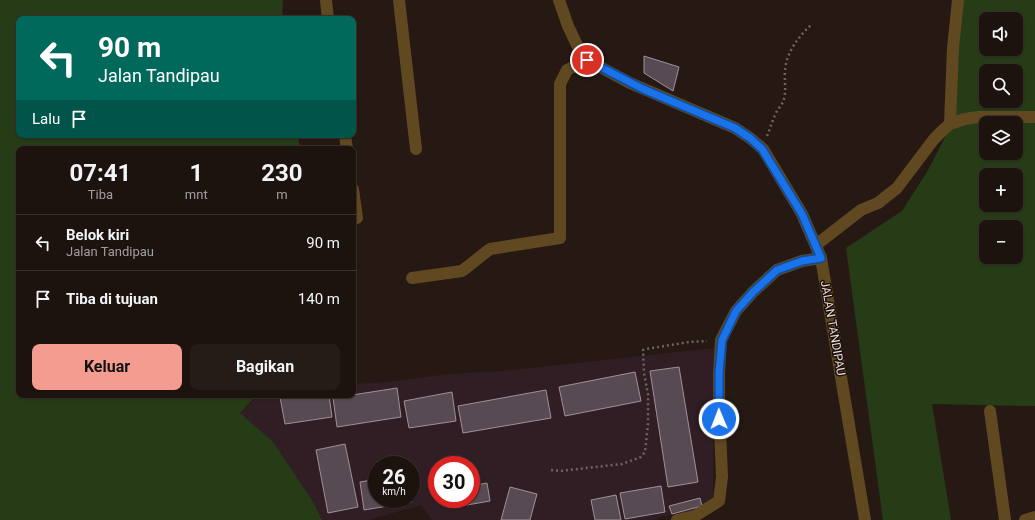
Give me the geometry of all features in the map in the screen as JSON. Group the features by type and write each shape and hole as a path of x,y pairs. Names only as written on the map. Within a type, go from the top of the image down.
{"street":[{"path":"326,0 328,16"},
{"path":"399,0 416,150"},
{"name":"JALAN TANDIPAU","path":"559,0 568,26 578,47 587,60 643,89 735,128 750,138 762,149 802,214 821,258 865,520"},
{"path":"950,124 953,48 958,0"},
{"path":"412,278 462,271 490,250 560,238 560,84 567,70 587,60"},
{"path":"816,245 860,210 878,203 890,195 913,169 938,135 950,124 964,119 978,117 1035,116"},
{"path":"356,211 357,218"},
{"path":"677,520 695,516 719,501 722,477 719,373 722,340 736,311 753,292 777,270 802,261 821,258"},
{"path":"990,411 1005,520"},
{"path":"1025,520 1035,517"}],"path":[{"path":"762,149 775,115 783,102 785,90 785,69 788,58 797,41 810,25"},
{"path":"551,470 560,471 622,464 641,457 646,450 648,424 648,394 644,373 643,350 689,342 722,340"}],"shaded area":[{"path":"714,348 713,499 693,512 661,517 655,520 432,520 420,505 420,456 368,456 368,508 411,508 369,520 322,520 313,502 240,413 256,398 356,398 356,384 389,382 447,374 504,371"}],"green space":[{"path":"0,0 283,0 282,16 16,16 16,138 298,138 300,146 16,146 16,398 254,398 240,413 273,442 313,502 322,520 0,520"},
{"path":"961,0 1035,0 1035,406 932,404 951,520 883,520 846,248 902,211 927,172 955,118"}],"building":[{"path":"644,56 679,67 673,91 644,73"},
{"path":"679,367 698,482 668,487 650,371"},
{"path":"635,372 641,401 565,416 559,387"},
{"path":"397,388 401,417 337,427 333,398 356,398 356,394"},
{"path":"546,390 551,418 463,433 458,406"},
{"path":"452,392 456,421 409,428 404,401"},
{"path":"280,398 329,398 332,417 285,424"},
{"path":"345,444 358,507 328,513 316,450"},
{"path":"368,481 368,508 376,508 364,510 360,482"},
{"path":"487,483 490,501 480,503 480,484"},
{"path":"661,486 665,512 625,519 620,493"},
{"path":"510,487 537,494 530,520 501,520"},
{"path":"616,495 621,520 595,520 591,500"},
{"path":"700,498 702,506 672,514 669,506"}],"route":[{"path":"587,60 656,95 735,128 750,138 762,149 802,214 821,258 802,261 777,270 753,292 736,311 722,340 719,373 719,419"}]}
